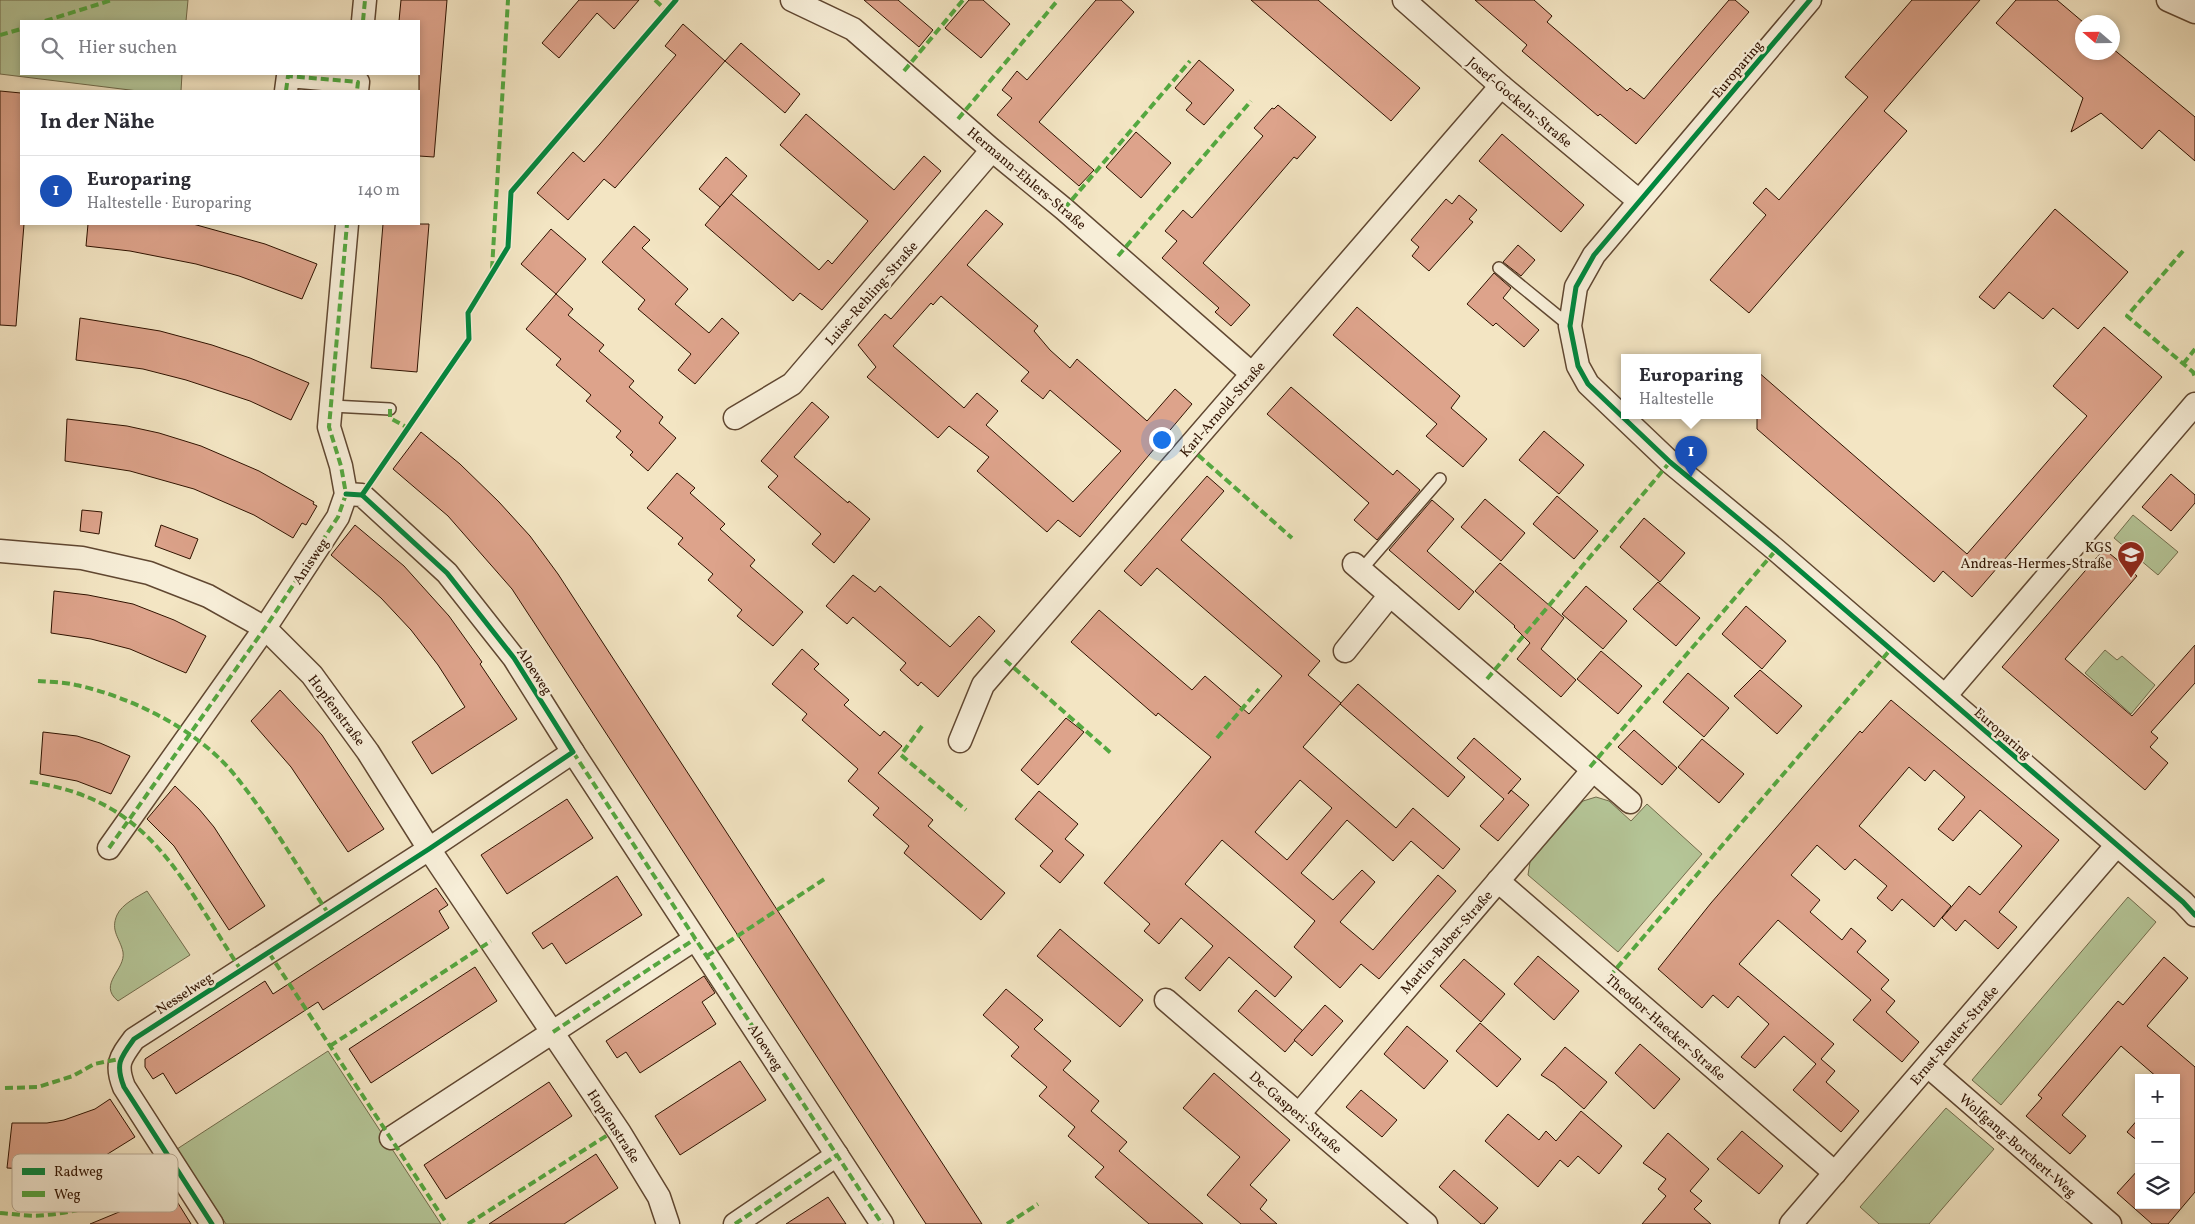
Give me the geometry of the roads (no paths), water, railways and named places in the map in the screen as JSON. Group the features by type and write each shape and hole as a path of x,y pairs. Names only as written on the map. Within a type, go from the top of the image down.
{"street":[{"path":"363,20 365,0"},
{"name":"Hermann-Ehlers-Straße","path":"792,0 853,29 992,150 1071,214 1251,373"},
{"name":"Josef-Gockeln-Straße","path":"1404,0 1501,86 1639,201"},
{"name":"Europaring","path":"1621,415 1588,384 1578,366 1570,326 1576,287 1609,235 1810,0"},
{"path":"2168,0 2195,12"},
{"path":"286,90 288,76 358,82"},
{"name":"Karl-Arnold-Straße","path":"960,741 983,685 1140,506 1251,373 1501,86"},
{"name":"Luise-Rehling-Straße","path":"735,418 792,384 992,150"},
{"name":"Anisweg","path":"109,848 265,628 338,517 346,494 341,466 329,427 347,225"},
{"path":"1945,696 2195,404"},
{"name":"Europaring","path":"1625,419 1670,462 1945,696 2176,896 2195,915"},
{"name":"Aloeweg","path":"346,494 362,495 447,573 514,658 573,752 882,1224"},
{"name":"Hopfenstraße","path":"0,550 82,558 149,573 208,596 265,628 312,674 340,711 429,849 620,1133 659,1197 668,1224"},
{"path":"1358,567 1630,802"},
{"path":"1345,651 1390,595"},
{"path":"429,849 573,752"},
{"name":"Martin-Buber-Straße","path":"1299,1114 1593,770"},
{"name":"Ernst-Reuter-Straße","path":"1791,1224 2116,846"},
{"name":"Nesselweg","path":"167,1154 124,1087 119,1074 119,1059 134,1039 429,849"},
{"name":"Theodor-Haecker-Straße","path":"1498,881 1835,1173"},
{"path":"391,1138 695,939"},
{"name":"De-Gasperi-Straße","path":"1166,1000 1426,1224"},
{"name":"Wolfgang-Borchert-Weg","path":"1928,1066 2110,1224"},
{"path":"734,1224 837,1155"},
{"name":"Nesselweg","path":"178,1171 212,1224"}],"lane":[{"path":"1499,268 1570,326"},
{"path":"332,406 390,409"},
{"path":"1358,567 1440,479"}],"place":[{"name":"Europaring","path":"1691,477"},
{"name":"KGS Andreas-Hermes-Straße","path":"2131,579"}]}
